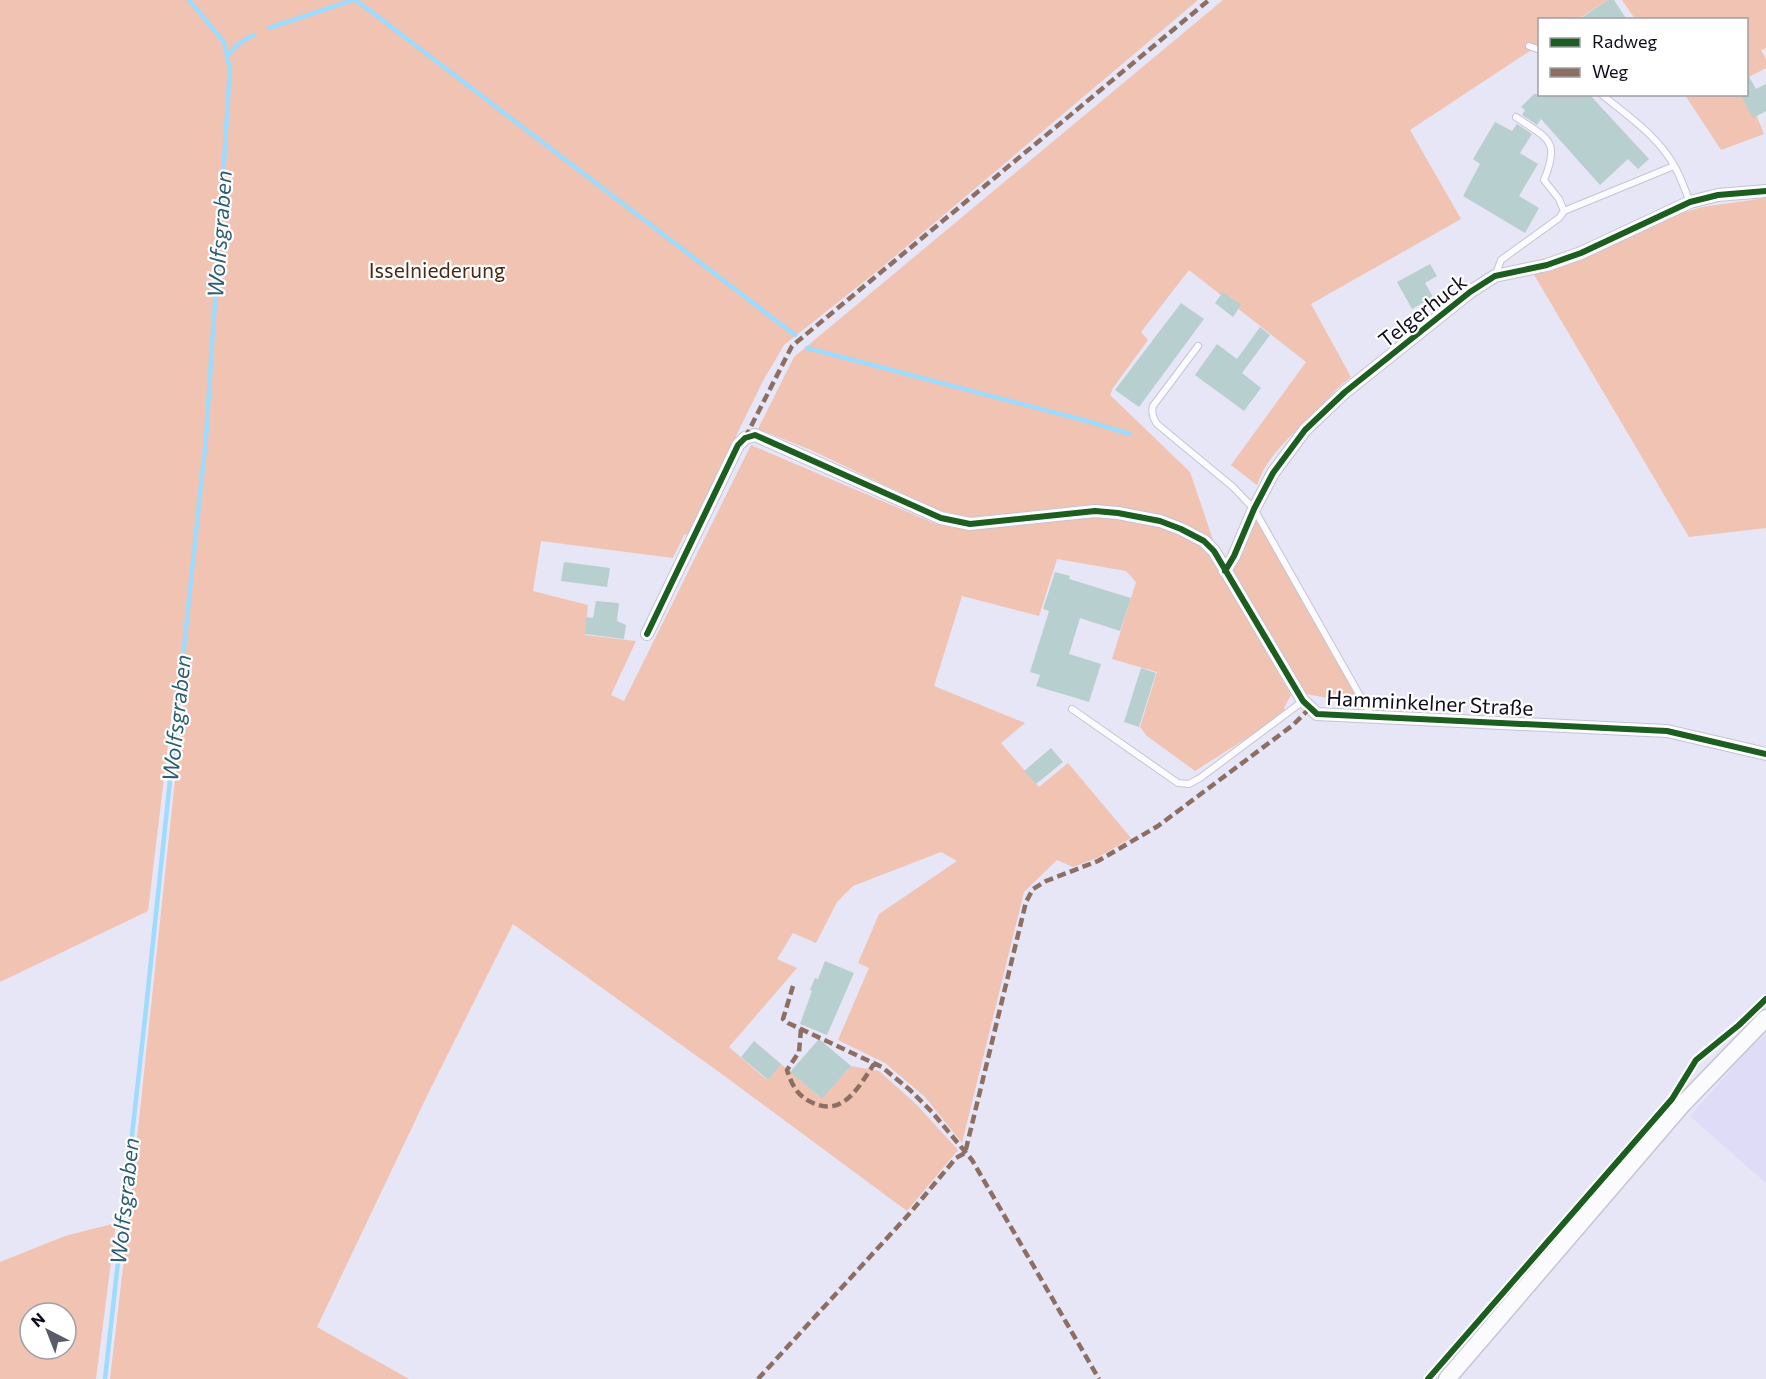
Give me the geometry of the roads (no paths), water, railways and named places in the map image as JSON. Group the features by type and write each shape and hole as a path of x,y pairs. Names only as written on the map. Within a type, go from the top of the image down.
{"main road":[{"path":"1447,1379 1681,1106 1766,1018"}],"street":[{"name":"Telgerhuck","path":"1224,571 1234,556 1254,509 1273,473 1305,430 1345,392 1470,292 1495,276 1547,265 1581,253 1690,202 1718,195 1766,191"},
{"name":"Hamminkelner Straße","path":"647,634 738,445 745,438 755,435 941,518 970,524 1095,511 1160,521 1204,541 1214,551 1303,701 1317,714 1667,731 1766,754"}],"lane":[{"path":"1529,46 1538,50"},
{"path":"1604,96 1633,118 1652,137 1674,166 1690,202"},
{"path":"1516,117 1550,142 1551,162 1544,180 1559,199 1564,212"},
{"path":"1495,276 1501,260 1560,218 1564,212 1674,166"},
{"path":"1198,346 1153,406 1154,419 1157,424 1233,487 1254,509 1372,717"},
{"path":"1072,709 1178,783 1189,784 1303,701"}],"waterway":[{"name":"Wolfsgraben","path":"105,1379 206,438 230,69 224,42 189,0"},
{"path":"269,28 353,0"},
{"path":"356,0 795,335"},
{"path":"227,56 237,45 253,35"},
{"path":"807,348 1130,434"}],"park label":[{"name":"Isselniederung","path":"437,269"}]}
